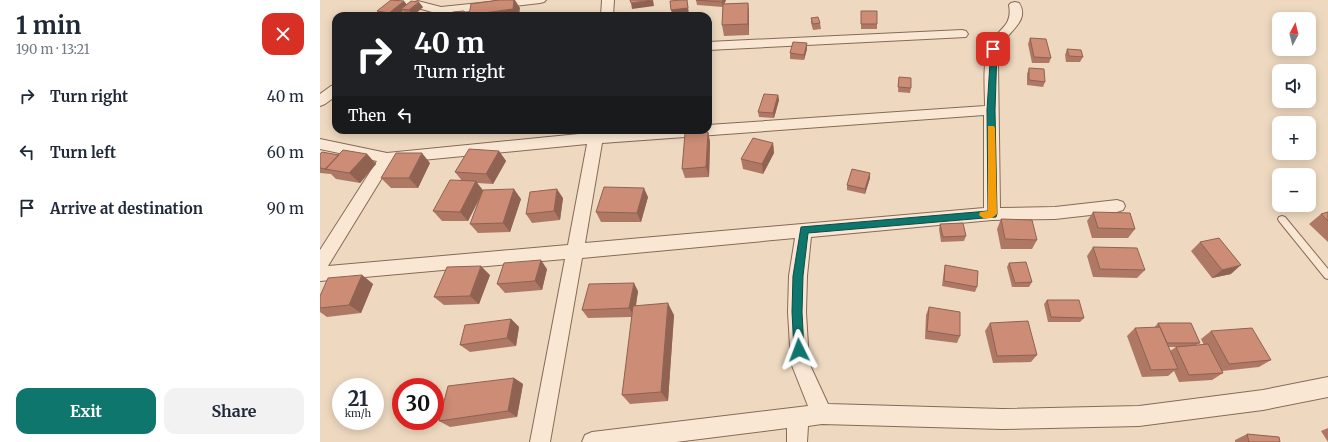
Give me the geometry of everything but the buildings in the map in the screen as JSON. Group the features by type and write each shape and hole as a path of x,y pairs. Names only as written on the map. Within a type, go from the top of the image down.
{"street":[{"path":"401,0 435,12"},
{"path":"446,12 540,0"},
{"path":"607,12 608,0"},
{"path":"992,214 991,110 993,49 998,40 1011,27 1017,13 1015,5"},
{"path":"712,46 962,34"},
{"path":"320,101 332,92"},
{"path":"712,127 991,110"},
{"path":"320,144 387,158 597,134 540,442"},
{"path":"320,264 387,158"},
{"path":"320,274 804,230 992,214 1055,213 1117,206"},
{"path":"804,230 798,276 797,312 800,362 822,414"},
{"path":"592,442 822,414 1002,419 1139,416 1263,400 1328,387"},
{"path":"797,442 798,418"}],"lane":[{"path":"1282,219 1328,275"}],"slow traffic":[{"path":"983,215 992,214 991,128"}],"route":[{"path":"799,350 797,312 798,276 804,230 992,214 991,110 993,49"}]}
